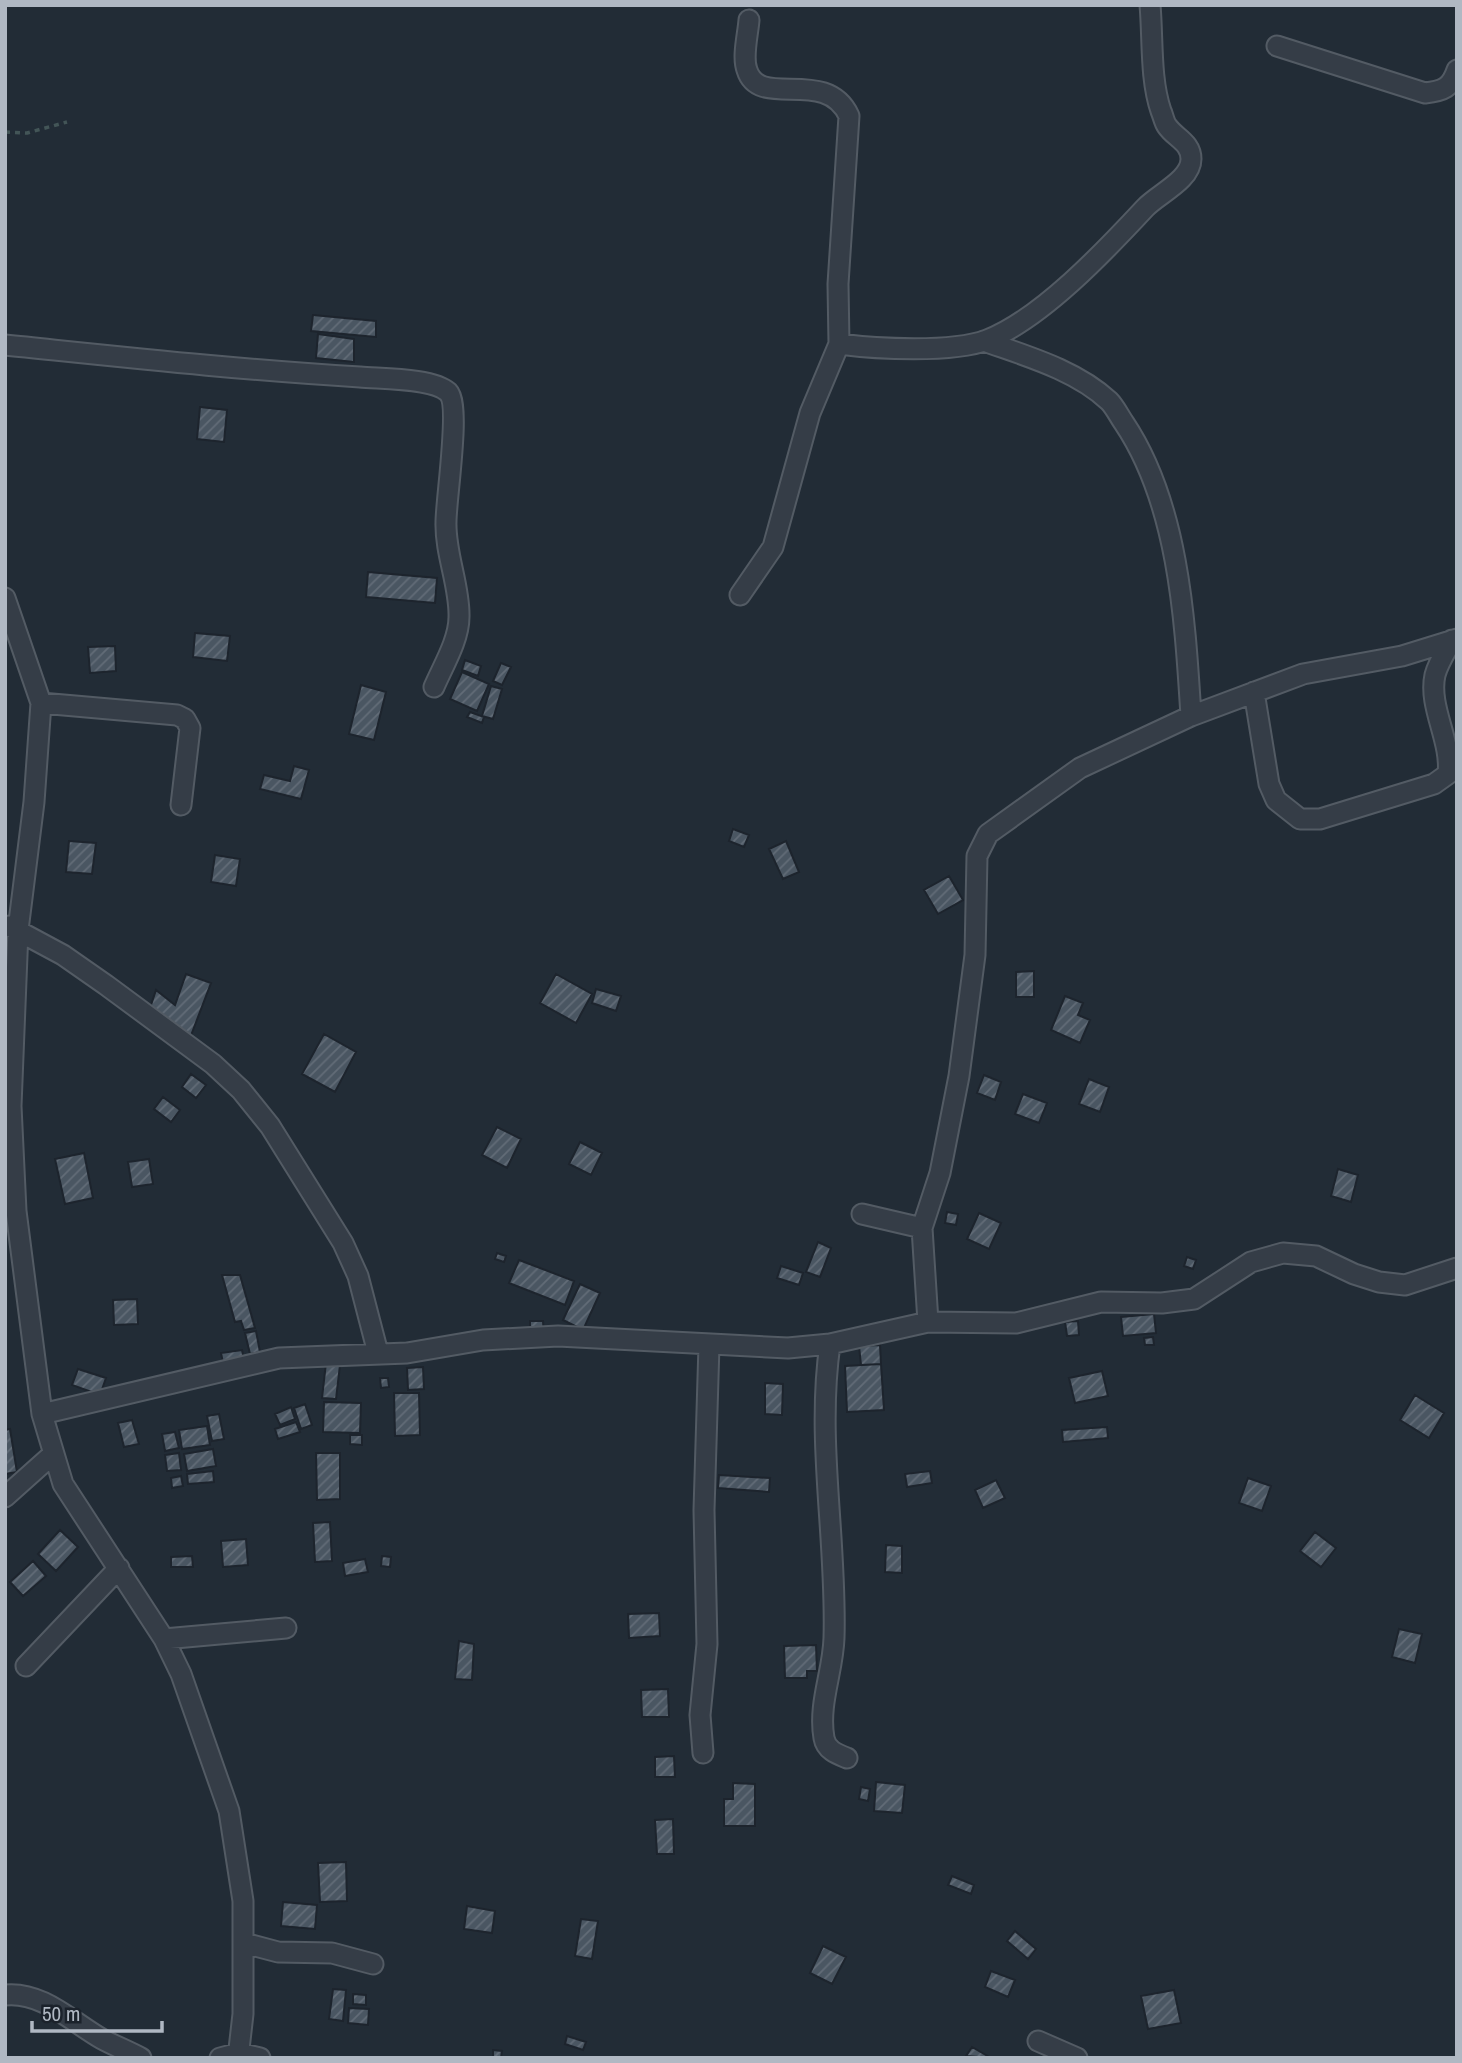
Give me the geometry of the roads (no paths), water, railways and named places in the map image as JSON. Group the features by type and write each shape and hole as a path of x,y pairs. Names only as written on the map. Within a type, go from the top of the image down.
{"street":[{"path":"839,344 874,349 951,346 984,341 1031,317 1150,203 1184,175 1191,160 1188,146 1167,125 1159,103 1150,5"},
{"path":"740,595 773,547 810,413 839,344 838,284 849,116 843,102 826,92 762,87 751,79 746,69 749,20"},
{"path":"1277,46 1425,93 1442,91 1453,82 1457,69"},
{"path":"984,341 1072,376 1110,402 1134,439 1156,488 1178,574 1191,716"},
{"path":"5,345 262,371 398,380 435,386 447,392 455,403 455,422 446,526 460,617 457,634 434,687"},
{"path":"5,598 41,703 34,802 12,927 10,1212 41,1414 63,1484 164,1639 181,1674 229,1811 243,1902 239,2056"},
{"path":"1254,692 1269,784 1276,800 1300,819 1320,819 1434,784 1448,774 1450,758 1435,677 1454,639"},
{"path":"928,1322 922,1228 940,1173 959,1076 975,955 977,856 988,834 1080,768 1191,716 1303,674 1402,656 1454,639"},
{"path":"41,703 177,715 185,719 190,728 181,806"},
{"path":"12,927 63,955 106,985 213,1064 241,1090 270,1126 343,1243 358,1276 378,1353"},
{"path":"862,1214 922,1228"},
{"path":"41,1414 279,1358 407,1353 482,1340 558,1336 788,1348 830,1344 928,1322 1016,1324 1101,1302 1162,1303 1194,1299 1251,1262 1283,1253 1317,1256 1354,1274 1379,1282 1405,1285 1457,1268"},
{"path":"830,1344 826,1373 834,1637 822,1726 824,1743 834,1753 847,1758"},
{"path":"703,1753 700,1715 707,1644 704,1499 709,1345"},
{"path":"5,1497 52,1455"},
{"path":"26,1666 119,1568"},
{"path":"164,1639 286,1628"},
{"path":"244,1943 278,1952 332,1953 373,1964"},
{"path":"5,1995 20,1994 47,2004 102,2039 141,2058"},
{"path":"1038,2041 1077,2058"},
{"path":"220,2058 260,2058"}]}
